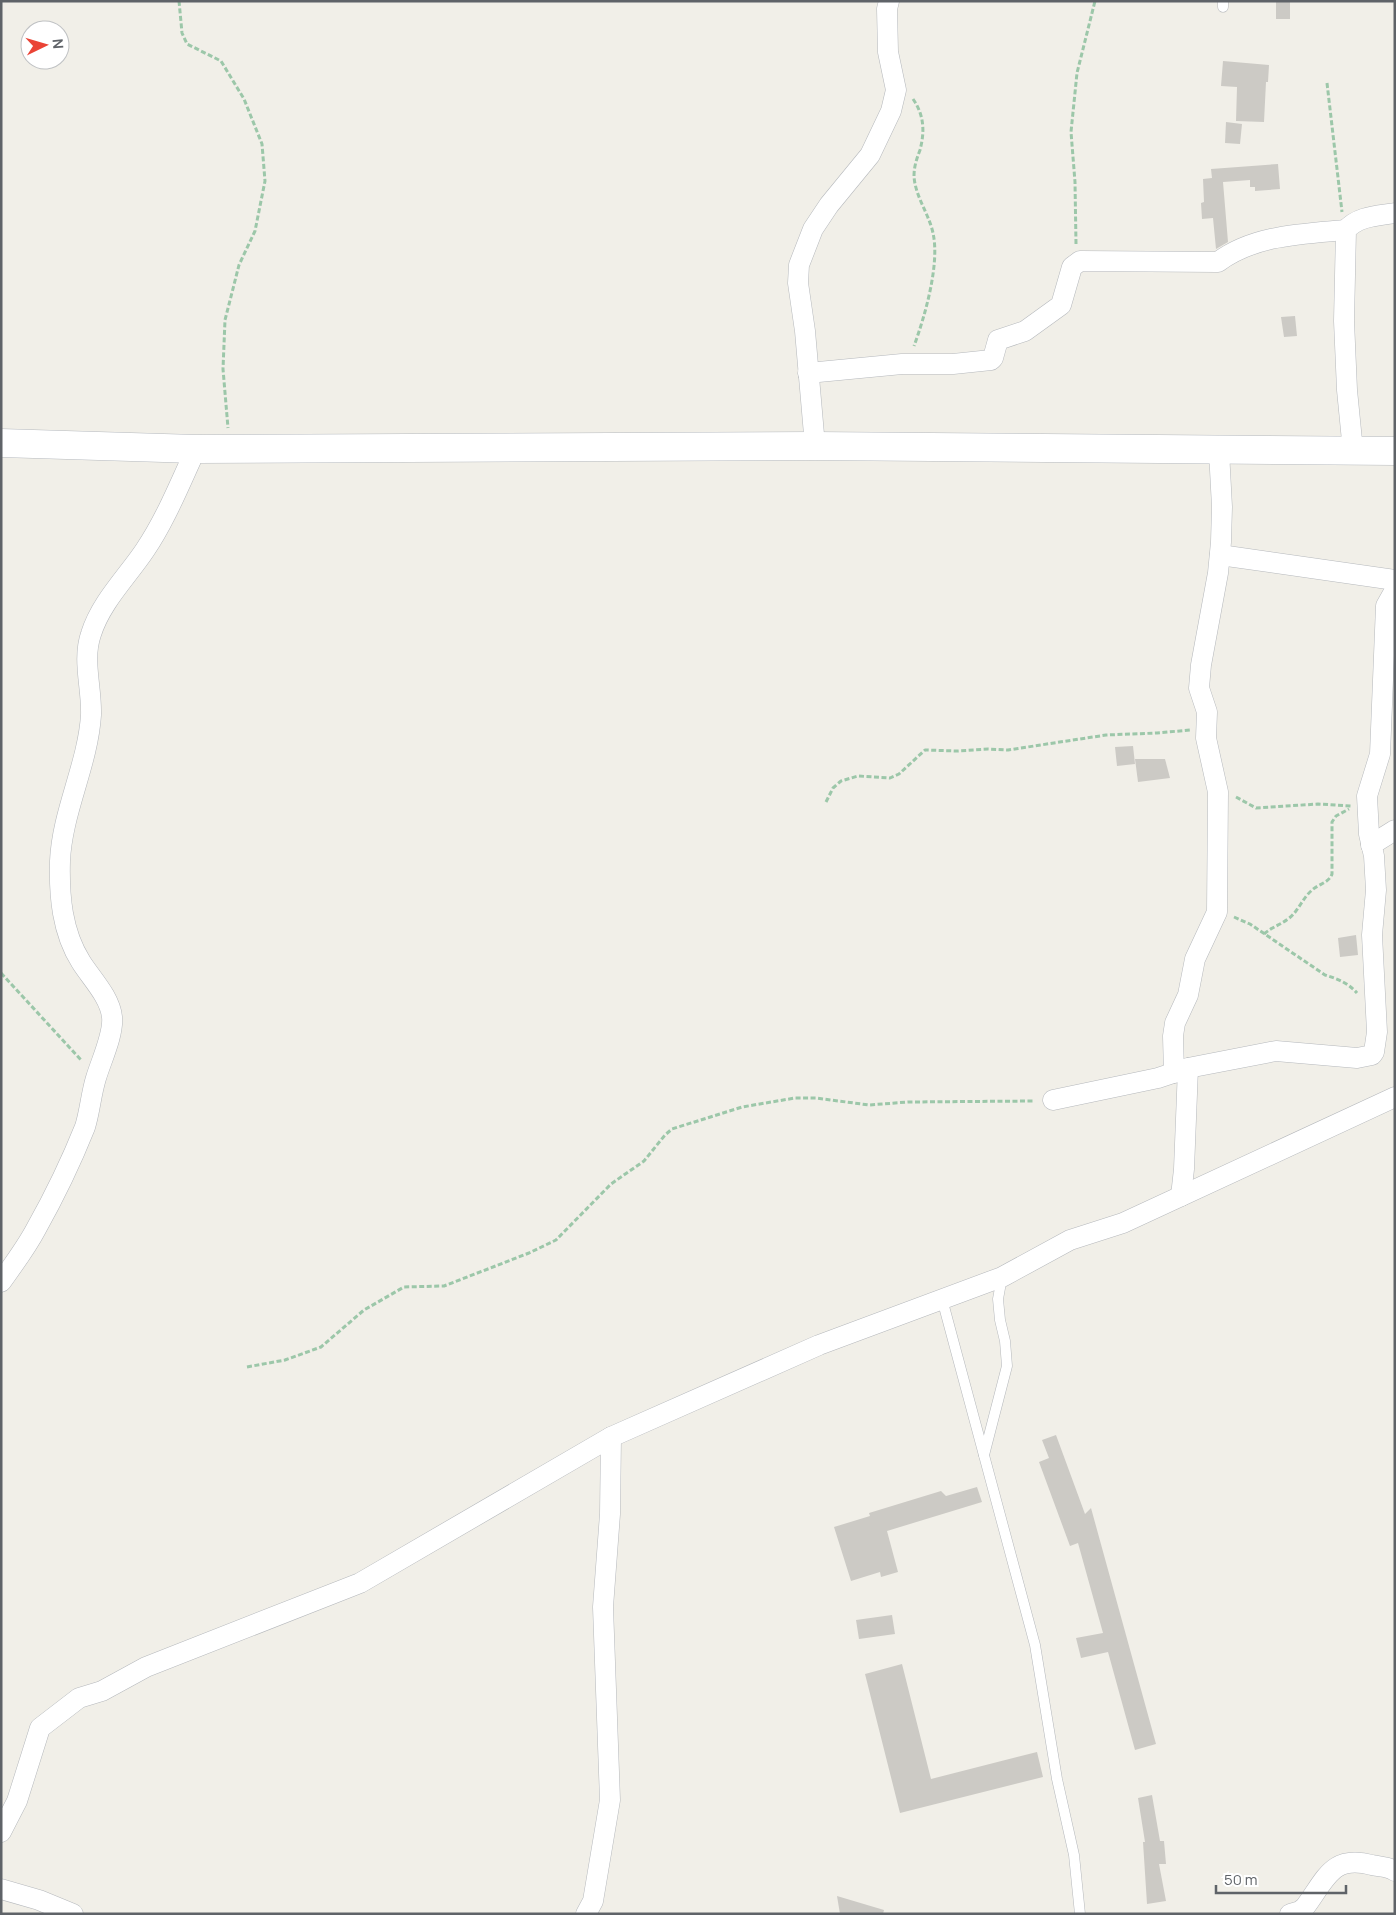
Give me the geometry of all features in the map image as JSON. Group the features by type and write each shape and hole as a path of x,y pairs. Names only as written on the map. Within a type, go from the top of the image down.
{"main road":[{"path":"1,443 196,449 815,446 1219,451 1395,451"}],"street":[{"path":"815,446 805,331 798,283 799,265 813,229 829,205 870,155 895,100 894,81 888,52 887,9 889,1"},
{"path":"1353,451 1347,390 1344,321 1346,230 1352,223 1363,219 1395,213"},
{"path":"808,373 911,363 947,365 990,360 993,358 998,340 1025,331 1061,305 1072,267 1076,262 1218,262 1231,252 1271,239 1298,234 1346,230"},
{"path":"1,1282 36,1231 86,1124 96,1076 111,1030 112,1016 105,998 80,960 67,933 61,909 60,860 68,816 88,737 91,714 86,657 90,634 98,617 162,522 196,449"},
{"path":"1181,1196 1184,1169 1181,1071 1173,1036 1175,1023 1188,996 1195,959 1217,912 1219,827 1216,787 1206,738 1207,712 1199,688 1201,665 1220,555 1222,507 1219,451"},
{"path":"1220,555 1395,580"},
{"path":"1053,1100 1276,1051 1348,1058 1367,1057 1374,1052 1377,1032 1377,1010 1372,935 1376,890 1367,796 1380,754 1386,606 1395,590"},
{"path":"1371,845 1395,830"},
{"path":"1,1832 17,1801 40,1728 79,1698 102,1691 146,1667 360,1583 611,1437 819,1344 1002,1277 1070,1240 1123,1223 1395,1097"},
{"path":"1184,1169 1206,1184"},
{"path":"586,1914 593,1901 610,1800 603,1607 610,1514 611,1437"},
{"path":"1290,1914 1300,1911 1305,1907 1334,1868 1341,1864 1350,1861 1363,1862 1390,1868 1395,1871"},
{"path":"1,1889 40,1900 73,1914"}],"lane":[{"path":"984,1455 1007,1366 998,1299 1002,1277"},
{"path":"942,1299 1035,1645 1057,1779 1074,1855 1080,1914"}],"path":[{"path":"180,1 182,33 187,44 221,61 244,99 262,144 266,181 255,231 239,265 225,320 222,369 230,448"},
{"path":"1076,262 1075,182 1071,132 1077,73 1095,1"},
{"path":"894,81 905,89 922,115 923,135 915,164 915,182 934,236 931,282 911,363"},
{"path":"1327,83 1339,198 1346,230"},
{"path":"826,802 833,788 841,781 858,776 890,778 899,774 925,750 1008,750 1106,734 1157,733 1206,728"},
{"path":"1216,787 1256,808 1318,804 1356,807 1336,816 1332,822 1332,874 1330,879 1310,892 1295,913 1288,919 1272,926 1264,934"},
{"path":"1217,912 1250,924 1325,975 1339,979 1350,986 1365,1002 1377,1010"},
{"path":"1,974 96,1076"},
{"path":"247,1367 285,1360 321,1347 364,1310 404,1287 444,1286 529,1253 556,1240 611,1184 644,1161 672,1129 742,1108 795,1098 816,1098 868,1105 972,1100 1016,1103 1053,1100"}],"building":[{"path":"1276,1 1290,1 1290,19 1276,19"},
{"path":"1223,61 1269,65 1268,82 1266,82 1264,122 1236,121 1237,87 1221,86"},
{"path":"1226,122 1242,124 1240,144 1225,143"},
{"path":"1278,164 1280,189 1255,191 1255,187 1250,187 1250,180 1223,182 1228,242 1216,249 1213,218 1202,219 1201,203 1204,202 1203,179 1212,178 1211,169"},
{"path":"1295,316 1297,336 1284,337 1281,317"},
{"path":"1133,746 1135,764 1117,766 1115,747"},
{"path":"1135,759 1165,759 1170,778 1138,782"},
{"path":"1356,935 1358,955 1340,957 1338,938"},
{"path":"1056,1435 1085,1514 1091,1508 1156,1744 1135,1750 1108,1652 1081,1658 1076,1638 1103,1633 1078,1543 1070,1546 1039,1462 1049,1458 1042,1440"},
{"path":"977,1487 982,1502 887,1531 898,1572 881,1577 880,1572 851,1581 834,1527 870,1516 869,1513 941,1491 946,1496"},
{"path":"892,1615 895,1634 859,1639 856,1620"},
{"path":"902,1664 931,1779 1037,1752 1043,1777 900,1813 865,1674"},
{"path":"1152,1795 1160,1841 1164,1841 1166,1864 1159,1864 1166,1901 1147,1904 1143,1842 1145,1842 1138,1798"},
{"path":"837,1896 884,1910 883,1914 840,1914"}]}
